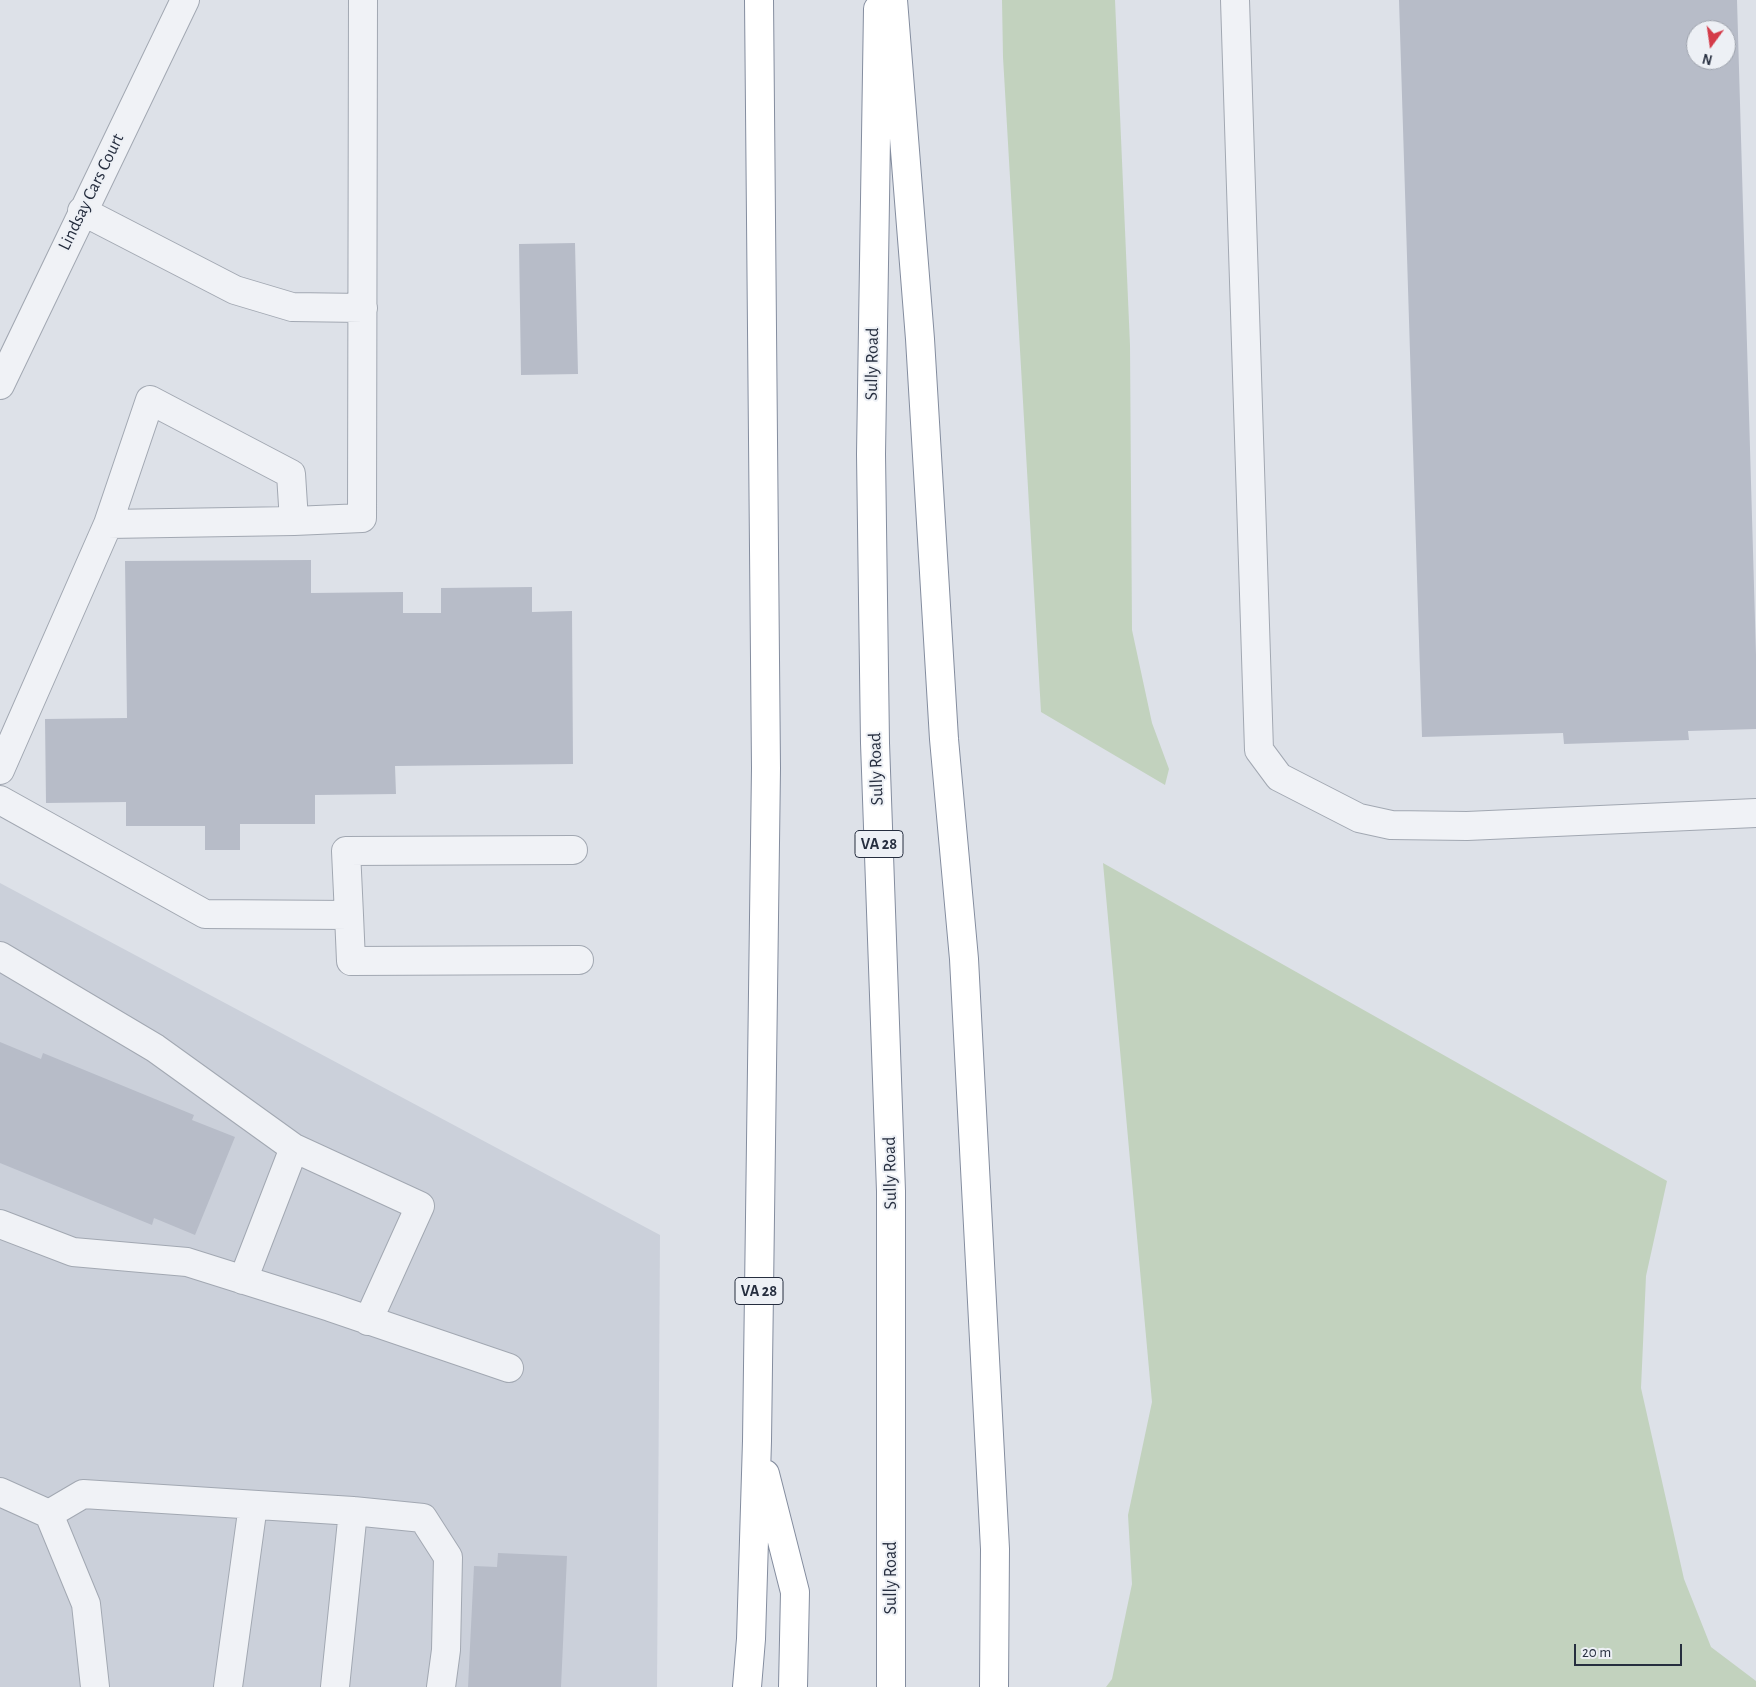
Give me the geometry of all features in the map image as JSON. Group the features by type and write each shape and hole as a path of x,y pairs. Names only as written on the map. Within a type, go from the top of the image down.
{"highway":[{"name":"VA 28","path":"747,1687 757,1441 766,768 759,0"},
{"name":"Sully Road","path":"878,0 871,454 875,744 891,1191 891,1687"},
{"path":"893,0 920,339 944,739 964,959 995,1549 994,1687"},
{"path":"757,1441 795,1592 793,1687"}],"street":[{"name":"Lindsay Cars Court","path":"0,385 184,0"},
{"path":"108,524 362,518 363,0"},
{"path":"1236,0 1260,750 1279,777 1359,818 1391,825 1467,826 1756,813"},
{"path":"82,211 242,292 292,307 363,308"},
{"path":"0,770 108,524 150,400 291,474 294,521"},
{"path":"0,800 205,914 349,915"},
{"path":"574,850 346,851 351,961 579,960"},
{"path":"0,956 155,1048 294,1148 420,1206 368,1320"},
{"path":"243,1280 294,1148"},
{"path":"0,1224 74,1252 187,1262 368,1320 509,1368"},
{"path":"0,1492 49,1514 86,1604 95,1687"},
{"path":"49,1514 83,1494 353,1510 423,1518 448,1558 446,1650 441,1687"},
{"path":"228,1687 253,1505"},
{"path":"335,1687 353,1510"}],"shaded area":[{"path":"0,883 660,1235 657,1687 0,1687"}],"green space":[{"path":"1002,0 1115,0 1130,345 1132,630 1152,723 1169,769 1165,785 1041,712 1003,57"},
{"path":"1103,863 1667,1181 1646,1276 1641,1388 1684,1579 1711,1647 1756,1681 1756,1687 1106,1687 1112,1679 1132,1584 1128,1515 1152,1402"}],"building":[{"path":"1399,0 1737,0 1756,655 1756,729 1688,731 1689,740 1564,744 1563,733 1422,737"},
{"path":"575,243 578,374 521,375 519,244"},
{"path":"311,560 311,593 403,592 403,613 441,613 441,588 532,587 532,612 572,611 573,764 395,766 396,794 315,795 315,824 240,824 240,850 205,850 205,826 126,826 126,802 46,803 45,719 127,718 125,561"},
{"path":"0,1042 41,1059 43,1053 194,1115 192,1120 235,1137 195,1235 154,1218 152,1225 0,1163"},
{"path":"498,1553 567,1556 561,1687 468,1687 474,1566 497,1567"}]}
